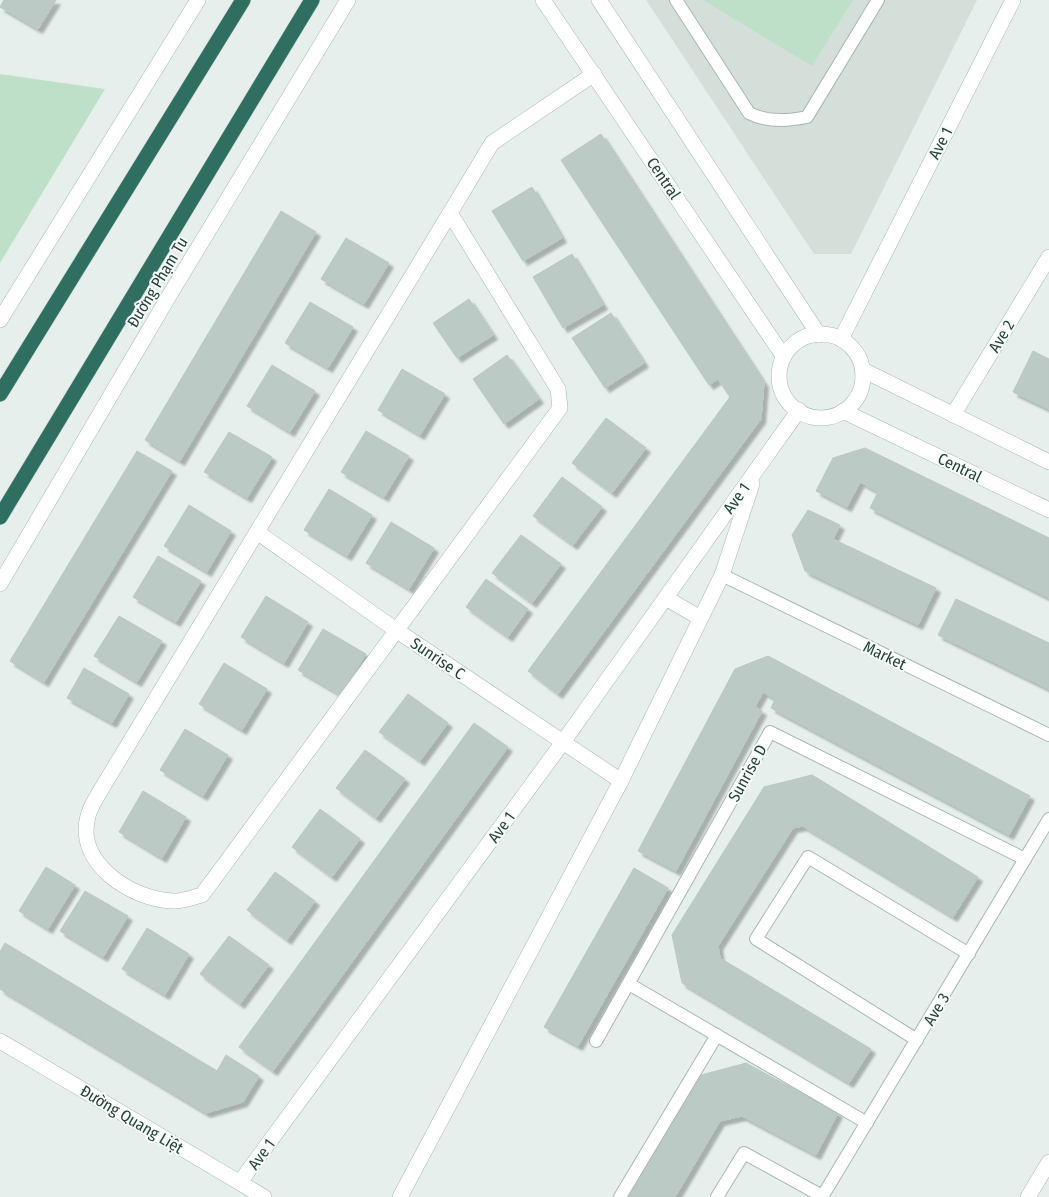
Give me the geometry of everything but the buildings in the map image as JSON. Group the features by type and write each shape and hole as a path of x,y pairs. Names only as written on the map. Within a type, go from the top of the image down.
{"highway":[{"path":"0,394 242,0"},
{"name":"Đường Phạm Tu","path":"0,518 312,0"}],"street":[{"path":"0,320 198,0"},
{"name":"Đường Phạm Tu","path":"0,584 169,296 348,0"},
{"name":"Central","path":"543,0 784,357"},
{"path":"599,0 819,335"},
{"name":"Ave 1","path":"841,339 1013,0"},
{"path":"450,213 558,389 560,408 202,895 174,901 146,897 122,885 98,865 86,841 88,816 102,788 492,143 594,74"},
{"name":"Ave 2","path":"953,414 1049,257"},
{"path":"828,335 841,339 851,347 859,358 863,370 862,384 857,398 843,411 821,418 806,415 784,396 779,370 784,357 791,346 802,338 828,335"},
{"path":"863,370 1049,462"},
{"name":"Ave 1","path":"240,1182 563,742 799,410"},
{"name":"Central","path":"843,411 1049,510"},
{"name":"Ave 1","path":"400,1197 621,781 722,575 757,469"},
{"name":"Sunrise C","path":"257,532 396,630 621,781"},
{"path":"666,598 700,618"},
{"name":"Đường Quang Liệt","path":"0,1041 264,1197"},
{"path":"1028,1197 1049,1162"}],"lane":[{"path":"676,0 749,113 760,119 793,120 806,117 878,0"},
{"name":"Market","path":"722,575 1049,735"},
{"name":"Sunrise D","path":"596,1042 770,732 1025,859"},
{"name":"Ave 3","path":"822,1196 1049,819"},
{"path":"917,1040 756,939 808,858 969,954"},
{"path":"629,984 867,1123"},
{"path":"620,1197 717,1035"},
{"path":"717,1197 744,1153 822,1196"}],"shaded area":[{"path":"646,0 977,0 851,254 814,254"}],"green space":[{"path":"703,0 853,0 812,66"},
{"path":"0,74 105,89 0,263"}]}
